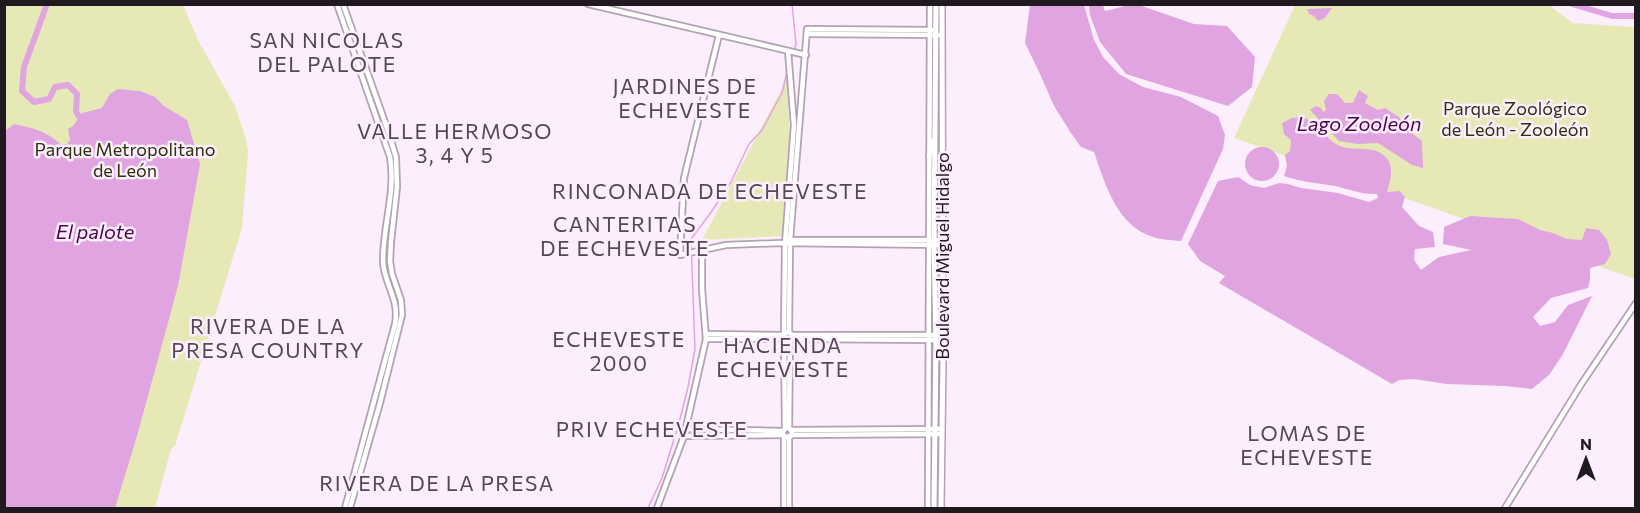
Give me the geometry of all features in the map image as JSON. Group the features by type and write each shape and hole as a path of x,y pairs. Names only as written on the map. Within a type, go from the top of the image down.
{"main road":[{"name":"Boulevard Miguel Hidalgo","path":"936,4 933,337 935,432 941,508"},
{"name":"Boulevard Miguel Hidalgo","path":"934,508 936,32 942,4"},
{"path":"929,156 935,125"}],"street":[{"path":"337,4 387,145 392,166 392,186 383,261 396,306 396,318 345,508"},
{"path":"343,4 393,147 397,167 390,261 401,300 402,315 380,404 350,508"},
{"path":"588,4 806,55"},
{"name":"Boulevard Miguel Hidalgo","path":"930,4 936,32 929,156 935,243"},
{"path":"786,242 807,32 936,32"},
{"path":"718,35 684,178 682,254 726,245 786,242 935,243"},
{"path":"779,49 788,60"},
{"path":"789,508 786,242 794,125 788,60 790,51"},
{"path":"361,71 368,86 372,86"},
{"path":"369,93 372,94 380,110"},
{"path":"657,508 684,436 706,337 702,289 702,249"},
{"path":"1505,508 1582,383 1635,303"},
{"path":"706,337 933,337"},
{"path":"686,429 935,432 928,508"},
{"path":"684,436 787,432"},
{"path":"784,508 787,432"}],"green space":[{"name":"El palote","path":"4,5 183,5 198,40 235,106 246,139 248,152 242,228 175,446 171,449 155,508 5,508"},
{"name":"Parque Zoológico de León - Zooleón","path":"1295,5 1549,5 1573,23 1635,27 1635,279 1234,138"},
{"path":"787,79 790,143 783,236 702,240"}],"water":[{"path":"1030,5 1084,5 1094,40 1103,57 1119,74 1143,87 1181,97 1218,116 1225,135 1223,149 1181,241 1156,238 1141,232 1121,214 1108,190 1094,152 1081,147 1071,133 1054,106 1025,43"},
{"path":"1089,5 1103,5 1105,11 1139,5 1194,24 1227,26 1255,57 1252,87 1228,106 1126,74 1100,42 1090,15"},
{"path":"1332,8 1325,18 1318,21 1309,14 1307,9"},
{"name":"El palote","path":"118,89 140,91 155,97 164,106 187,120 200,164 178,286 115,508 5,508 5,131 14,124 45,133 61,145 67,144 70,140 68,129 82,113 102,108 110,94"},
{"name":"Lago Zooleón","path":"1359,90 1368,96 1365,103 1378,110 1385,108 1399,117 1409,131 1422,141 1423,168 1412,165 1378,143 1358,144 1339,141 1310,110 1316,106 1323,112 1326,110 1324,101 1329,94 1337,94 1345,103 1353,103"},
{"path":"1303,117 1314,123 1336,144 1342,147 1377,151 1388,160 1391,172 1387,192 1400,191 1405,197 1402,207 1419,226 1433,232 1435,247 1415,249 1414,260 1421,270 1439,257 1471,250 1443,244 1444,227 1470,216 1518,219 1540,230 1567,239 1582,240 1586,228 1599,230 1607,240 1611,254 1605,264 1590,268 1588,288 1551,298 1533,317 1540,326 1555,322 1568,305 1592,296 1563,354 1549,375 1532,389 1447,384 1414,379 1399,380 1392,384 1219,283 1225,276 1200,261 1188,244 1218,181 1238,177 1250,185 1264,188 1279,183 1338,193 1369,202 1378,198 1377,194 1361,193 1284,176 1287,166 1285,155 1290,151 1291,140 1284,134 1282,123 1292,118"},
{"path":"1262,147 1274,152 1279,164 1274,176 1262,181 1250,176 1245,164 1250,152"}],"waterway":[{"path":"47,4 24,67 22,91 34,102 49,99 55,87 68,85 77,94 76,111 79,117"},
{"path":"791,60 796,44 792,4"},
{"path":"1572,4 1612,16 1636,16"},
{"path":"648,508 662,478 679,423 695,349 691,239 731,182 749,144 762,130 782,93 788,67"}],"district":[{"name":"SAN NICOLAS DEL PALOTE","path":"327,51"},
{"name":"JARDINES DE ECHEVESTE","path":"685,97"},
{"name":"VALLE HERMOSO 3, 4 Y 5","path":"455,142"},
{"name":"RINCONADA DE ECHEVESTE","path":"710,190"},
{"name":"CANTERITAS DE ECHEVESTE","path":"625,235"},
{"name":"RIVERA DE LA PRESA COUNTRY","path":"268,337"},
{"name":"ECHEVESTE 2000","path":"619,350"},
{"name":"HACIENDA ECHEVESTE","path":"783,356"},
{"name":"PRIV ECHEVESTE","path":"652,428"},
{"name":"LOMAS DE ECHEVESTE","path":"1307,444"},
{"name":"RIVERA DE LA PRESA","path":"437,482"}],"park label":[{"name":"Parque Metropolitano de León","path":"125,159"}]}
